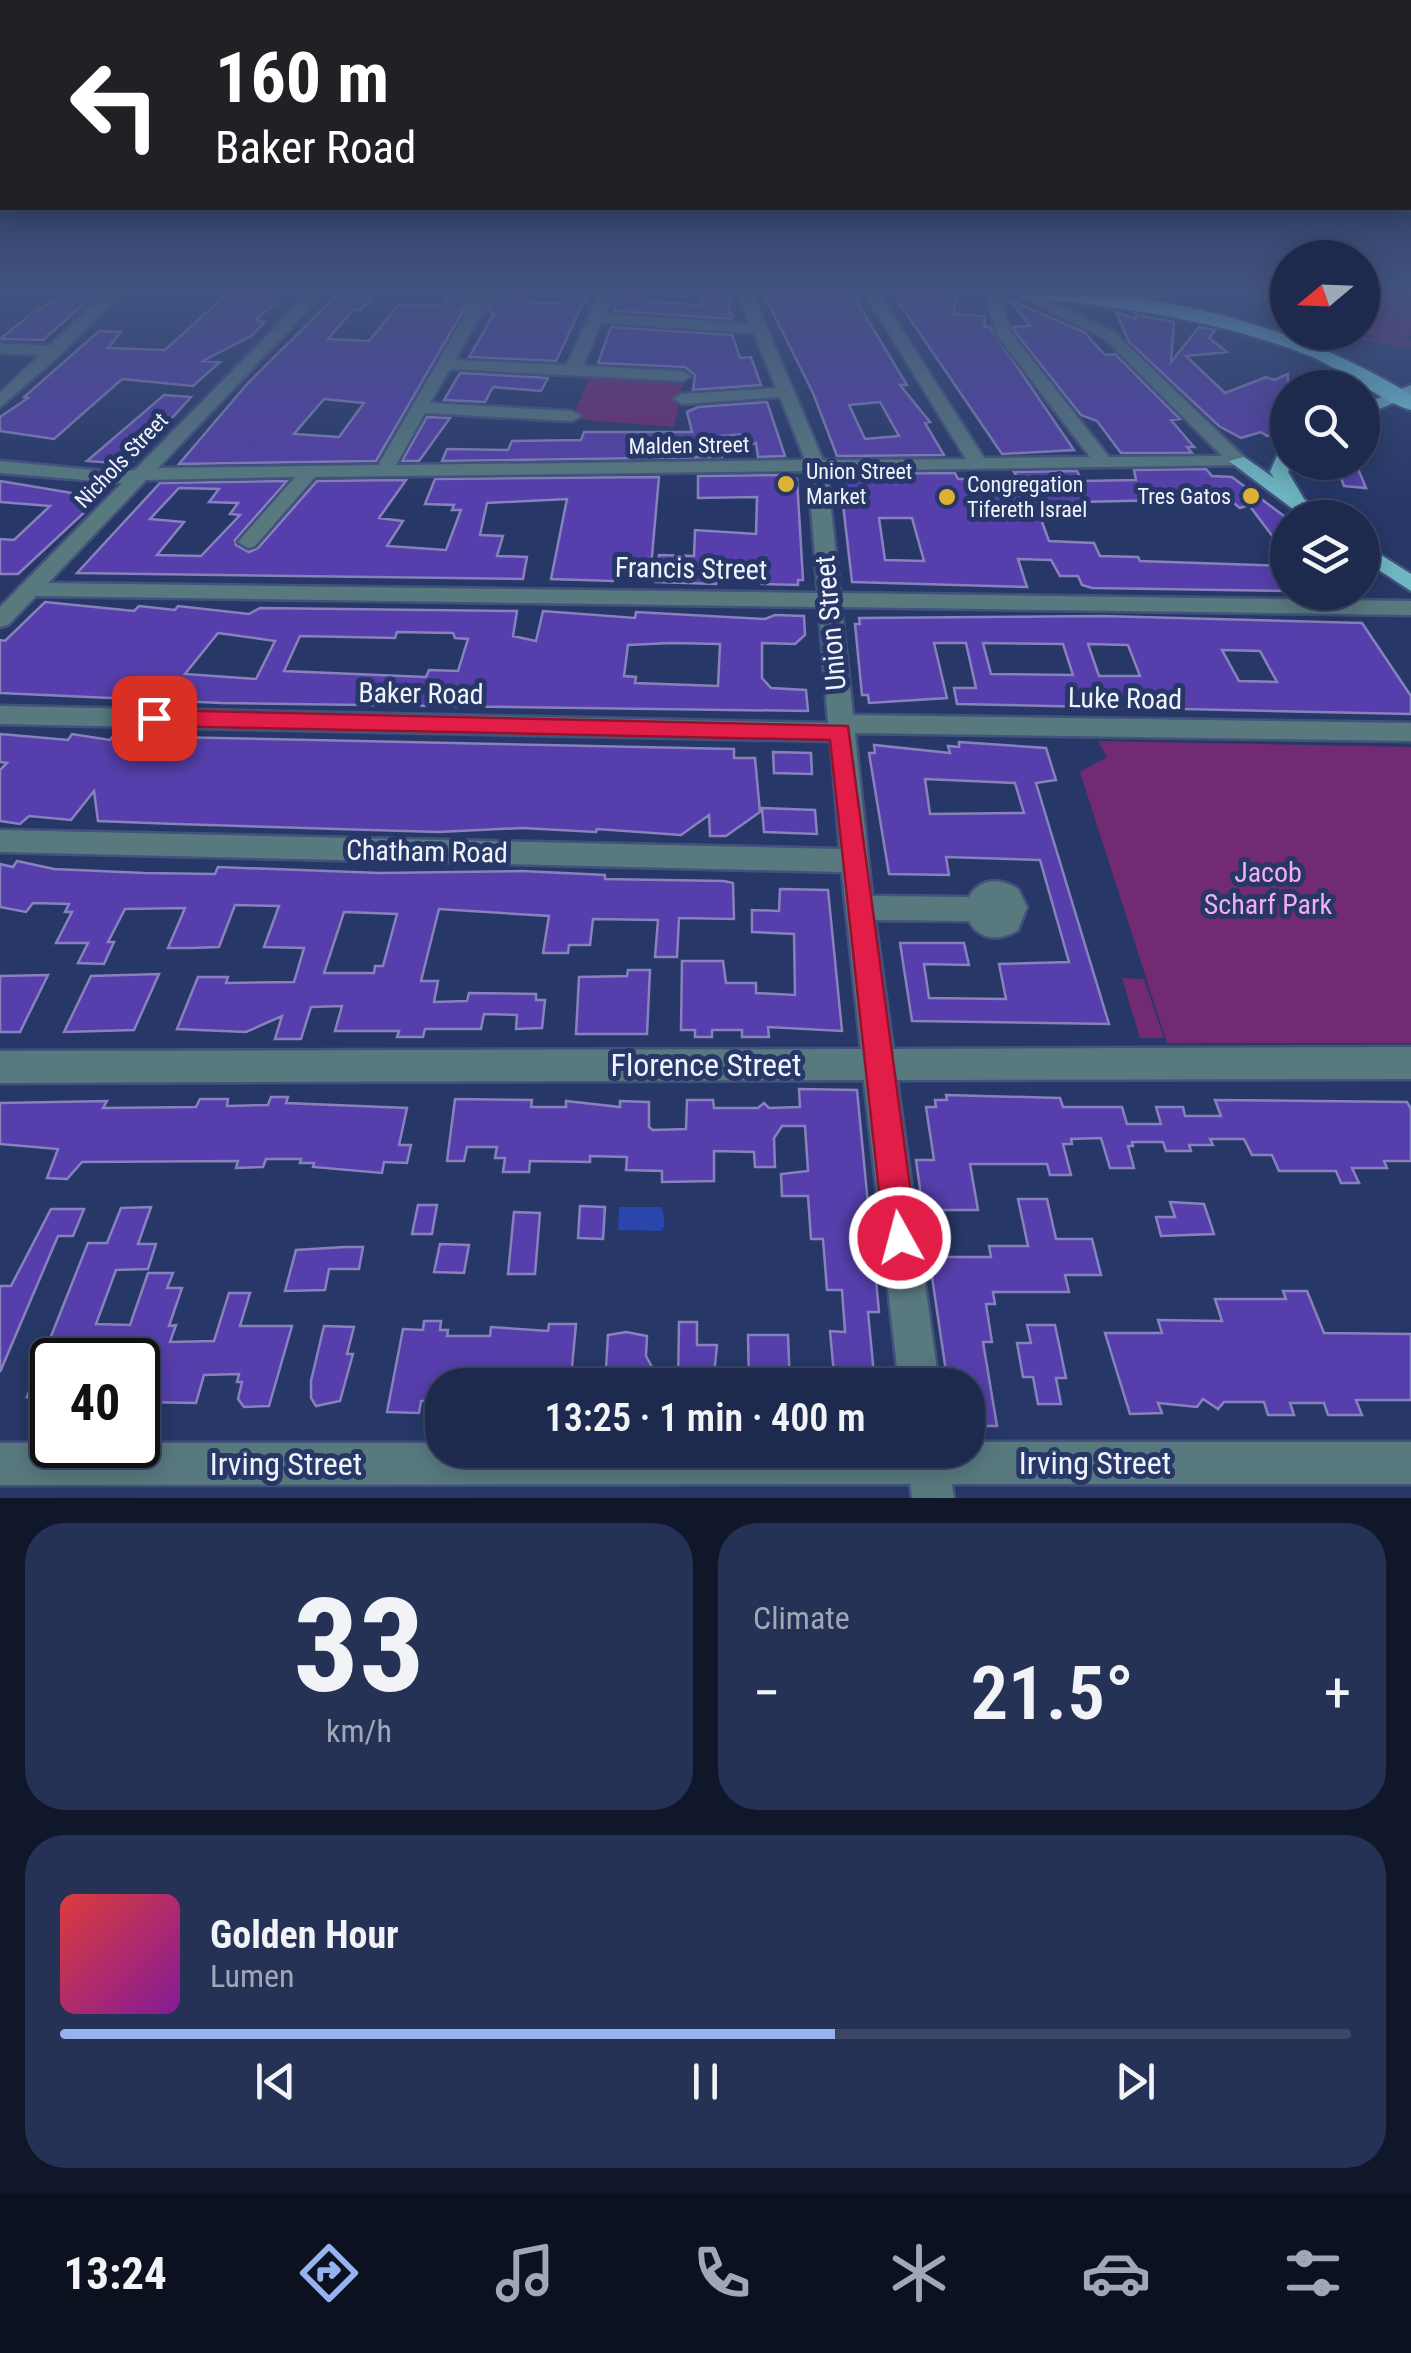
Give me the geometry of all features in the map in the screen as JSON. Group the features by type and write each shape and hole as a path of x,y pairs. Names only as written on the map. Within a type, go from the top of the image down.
{"highway":[{"path":"1337,361 1408,393"},
{"path":"1349,361 1408,393"}],"main road":[{"path":"1380,405 1408,393"},
{"path":"1238,461 1270,453"},
{"path":"1238,461 1293,500"},
{"path":"1282,480 1301,500"},
{"path":"1380,562 1411,584"}],"street":[{"path":"0,402 44,361"},
{"name":"Nichols Street","path":"0,620 250,361"},
{"path":"384,470 449,361"},
{"path":"573,371 577,361"},
{"name":"Union Street","path":"773,361 817,467 859,908 917,1368"},
{"path":"914,361 980,466"},
{"path":"1025,361 1105,464"},
{"path":"1137,361 1238,461"},
{"path":"447,364 683,376"},
{"path":"682,398 786,392"},
{"path":"421,408 572,416"},
{"name":"Malden Street","path":"0,467 115,478 384,470 1238,461"},
{"path":"248,542 308,472"},
{"name":"Francis Street","path":"30,589 1411,608"},
{"name":"Baker Road","path":"0,715 840,728"},
{"name":"Luke Road","path":"840,728 1411,732"},
{"name":"Chatham Road","path":"0,841 854,861"},
{"path":"859,908 978,908"},
{"name":"Florence Street","path":"0,1067 1411,1063"},
{"name":"Irving Street","path":"0,1464 930,1470 1411,1463"}],"green space":[{"path":"590,376 684,381 674,427 572,419"},
{"name":"Jacob Scharf Park","path":"1098,741 1411,747 1411,1043 1167,1043 1080,772 1107,757"},
{"path":"1122,978 1144,979 1164,1038 1140,1038"}],"water":[{"path":"619,1207 662,1207 665,1225 661,1231 618,1230"}],"building":[{"path":"65,361 220,362 193,386 122,379 54,439 0,431 0,417 28,398 24,397"},
{"path":"270,361 434,361 376,461 179,464","holes":["324,399 364,403 339,437 294,434"]},
{"path":"752,361 761,385 693,390 695,375 685,367 598,363"},
{"path":"797,361 892,361 907,385 900,385 930,422 925,423 944,455 837,456","holes":["880,402 899,436 865,439 849,405"]},
{"path":"939,361 1013,361 1074,450 1002,454"},
{"path":"1038,361 1122,361 1180,419 1171,420 1194,447 1187,447 1192,453 1121,453 1097,421 1081,415"},
{"path":"1149,361 1191,361 1225,393 1270,378 1270,435 1261,432 1241,438 1219,426"},
{"path":"460,373 548,378 541,391 493,387 485,402 444,400"},
{"path":"164,395 191,397 130,464 87,461"},
{"path":"767,402 785,456 758,457 756,443 751,444 747,434 721,436 722,457 442,461 447,449 508,450 512,441 581,440 584,432 692,432 687,412 698,407"},
{"path":"427,417 450,418 419,461 402,461"},
{"path":"1206,469 1212,476 1232,477 1270,506 1270,533 1249,505 1240,508 1220,492 1164,496 1167,500 1035,503 1049,541 1094,543 1100,556 1138,557 1140,561 1270,565 1270,591 1092,588 1082,585 1078,576 1060,576 1051,560 1018,559 1027,587 852,582 841,487 841,480 847,480 845,474 955,473 958,479 1006,479 1018,478 1014,472 1077,471 1082,481 1136,480 1134,470","holes":["879,518 912,518 924,561 885,560"]},
{"path":"790,475 797,479 803,580 798,580 798,585 762,584 762,577 718,577 716,584 656,582 659,555 694,556 695,530 756,534 757,497 698,498 698,476"},
{"path":"659,477 651,567 617,567 613,581 551,579 567,499 487,503 480,535 503,536 497,556 527,557 523,579 77,573 160,483 287,481 235,540 236,545 249,552 258,548 317,481 406,480 379,518 403,521 387,546 446,550 461,510 452,510 454,505 425,504 435,479","holes":["179,488 219,489 209,502 238,503 230,514 240,515 201,556 157,555 184,522 150,519"]},
{"path":"1342,480 1363,480 1366,488 1344,486"},
{"path":"0,481 102,496 18,574 0,574 0,539 14,540 50,506 0,502"},
{"path":"45,602 134,611 139,606 175,610 178,606 249,614 260,608 517,611 513,636 536,641 543,611 635,618 636,612 765,619 775,615 804,616 805,635 795,644 762,643 762,678 771,688 806,690 808,711 221,703 0,693 0,640 5,641","holes":["397,632 453,633 455,638 468,639 458,671 429,670 426,677 284,671 300,636 395,638","218,633 275,641 256,679 185,674","720,644 718,686 635,683 636,677 624,676 628,645"]},
{"path":"1102,616 1362,623 1411,696 1411,714 957,704 954,688 976,688 966,643 934,643 947,698 869,703 868,695 862,695 855,624 860,624 859,618","holes":["983,643 1063,644 1073,675 991,674","1088,644 1128,645 1140,676 1099,676","1222,650 1260,651 1277,682 1239,681"]},
{"path":"0,734 68,740 72,734 110,740 114,735 164,743 169,737 734,749 734,758 755,758 760,812 726,836 710,836 709,815 681,835 597,829 438,832 176,824 98,821 94,791 71,820 29,816 20,824 0,821 0,770 7,763 0,762"},
{"path":"959,742 1046,748 1056,780 1036,783 1109,1024 912,1021 900,943 964,943 969,965 924,964 929,998 1006,999 999,964 1069,962 1040,860 946,857 949,875 889,874 869,753 875,753 874,745 950,753 948,746 959,747","holes":["925,779 1015,783 1024,813 930,814"]},
{"path":"773,752 811,753 812,774 774,773"},
{"path":"762,808 815,810 817,834 764,832"},
{"path":"17,861 54,869 144,873 215,874 218,867 380,873 522,871 605,875 605,879 724,881 733,883 734,919 679,918 677,957 655,957 658,920 593,919 590,945 569,945 568,953 543,953 549,916 439,909 421,981 438,981 434,1002 467,1001 469,993 536,994 536,1000 545,1000 542,1028 516,1029 517,1015 484,1014 481,1029 425,1029 423,1037 397,1037 399,1031 335,1031 342,1006 311,1007 301,1039 275,1039 282,1016 246,1032 177,1029 198,977 228,977 226,983 294,982 304,948 264,947 279,906 235,905 219,947 191,948 168,948 185,908 125,909 108,942 114,942 104,964 78,963 88,943 56,943 72,912 65,912 69,904 33,903 26,912 0,907 0,864 13,867","holes":["344,912 397,914 383,966 375,966 374,973 324,973"]},
{"path":"780,889 828,890 842,1031 768,1027 769,1037 742,1037 742,1030 712,1030 712,1037 695,1037 695,1030 681,1030 682,961 723,961 726,983 756,983 756,993 795,995 794,934 752,932 752,910 779,911"},
{"path":"628,970 650,970 647,1034 576,1034 579,977 627,976"},
{"path":"159,974 134,1030 64,1032 91,976"},
{"path":"48,975 20,1032 0,1032 0,976"},
{"path":"799,1089 857,1090 871,1235 851,1235 866,1256 868,1269 875,1269 879,1312 868,1312 873,1368 833,1368 830,1331 845,1332 842,1290 827,1290 823,1239 811,1239 808,1196 782,1196 781,1174 808,1171 805,1126 782,1126 774,1138 775,1167 755,1167 754,1152 714,1151 714,1181 662,1182 662,1171 626,1170 627,1157 590,1156 590,1162 530,1161 529,1172 503,1172 505,1158 495,1158 497,1147 467,1147 464,1161 447,1161 455,1099 532,1100 531,1107 566,1107 566,1101 620,1107 620,1101 649,1102 649,1127 653,1130 686,1129 687,1100 713,1100 714,1108 758,1108 764,1103 769,1108 800,1107"},
{"path":"946,1095 1060,1098 1063,1107 1122,1107 1127,1124 1161,1124 1156,1107 1183,1107 1185,1116 1221,1116 1215,1100 1407,1102 1411,1109 1411,1161 1384,1161 1387,1168 1352,1168 1359,1183 1341,1183 1336,1171 1279,1171 1272,1155 1252,1155 1244,1139 1210,1139 1213,1145 1189,1145 1191,1151 1166,1151 1163,1142 1132,1142 1133,1146 1128,1146 1134,1168 1110,1168 1101,1138 1071,1139 1072,1144 1063,1144 1071,1175 1050,1175 1047,1164 970,1164 978,1210 923,1210 916,1160 934,1160 926,1107 936,1107 935,1100 947,1100"},
{"path":"271,1097 288,1097 286,1103 407,1108 399,1145 411,1145 407,1163 384,1162 382,1173 313,1167 314,1163 300,1163 301,1159 266,1159 263,1167 236,1168 238,1161 82,1162 67,1179 47,1178 58,1149 0,1144 0,1103 107,1101 103,1108 196,1107 200,1099 228,1099 227,1106 268,1105"},
{"path":"1018,1199 1047,1199 1056,1239 1092,1239 1101,1275 1065,1275 1069,1292 993,1292 995,1304 986,1304 992,1342 983,1342 997,1426 985,1426 985,1368 945,1368 929,1257 991,1257 989,1246 1028,1246"},
{"path":"1170,1202 1204,1204 1214,1234 1161,1236 1156,1217 1175,1217"},
{"path":"418,1205 437,1205 432,1234 412,1234"},
{"path":"580,1206 605,1207 603,1239 578,1238"},
{"path":"151,1207 138,1244 156,1244 148,1269 116,1270 96,1324 130,1325 148,1273 173,1273 167,1288 182,1288 169,1326 176,1325 170,1342 214,1341 229,1293 250,1293 240,1326 292,1326 269,1406 244,1407 238,1399 242,1382 237,1382 239,1374 204,1375 196,1403 160,1402 160,1338 50,1338 88,1243 107,1243 121,1208"},
{"path":"51,1209 84,1209 73,1236 58,1236 0,1372 0,1286 11,1286"},
{"path":"514,1212 540,1213 535,1274 508,1274"},
{"path":"440,1244 469,1245 464,1273 434,1272"},
{"path":"363,1247 359,1269 329,1269 325,1290 285,1291 296,1250"},
{"path":"1283,1291 1307,1291 1324,1333 1411,1334 1411,1400 1356,1400 1362,1415 1328,1415 1324,1403 1290,1403 1294,1415 1268,1415 1264,1402 1224,1402 1218,1409 1203,1399 1197,1407 1158,1403 1162,1413 1130,1414 1105,1333 1162,1333 1158,1320 1222,1321 1215,1299 1286,1299"},
{"path":"424,1321 441,1321 440,1330 448,1330 447,1336 490,1336 491,1327 548,1331 549,1324 576,1324 572,1368 425,1368 425,1401 421,1401 419,1413 387,1412 403,1329 423,1330"},
{"path":"679,1322 697,1322 697,1345 717,1345 715,1368 678,1368"},
{"path":"1027,1325 1055,1325 1066,1378 1056,1378 1061,1404 1038,1404 1033,1377 1023,1377 1017,1343 1031,1343"},
{"path":"324,1326 354,1327 347,1354 353,1354 340,1401 316,1406 311,1398 311,1381"},
{"path":"626,1332 647,1336 646,1356 652,1368 606,1368 608,1335"},
{"path":"748,1335 788,1335 789,1368 749,1368"}],"place":[{"name":"Union Street Market","path":"786,484"},
{"name":"Tres Gatos","path":"1251,496"},
{"name":"Congregation Tifereth Israel","path":"947,497"}],"route":[{"path":"154,718 840,732 900,1238"}]}
